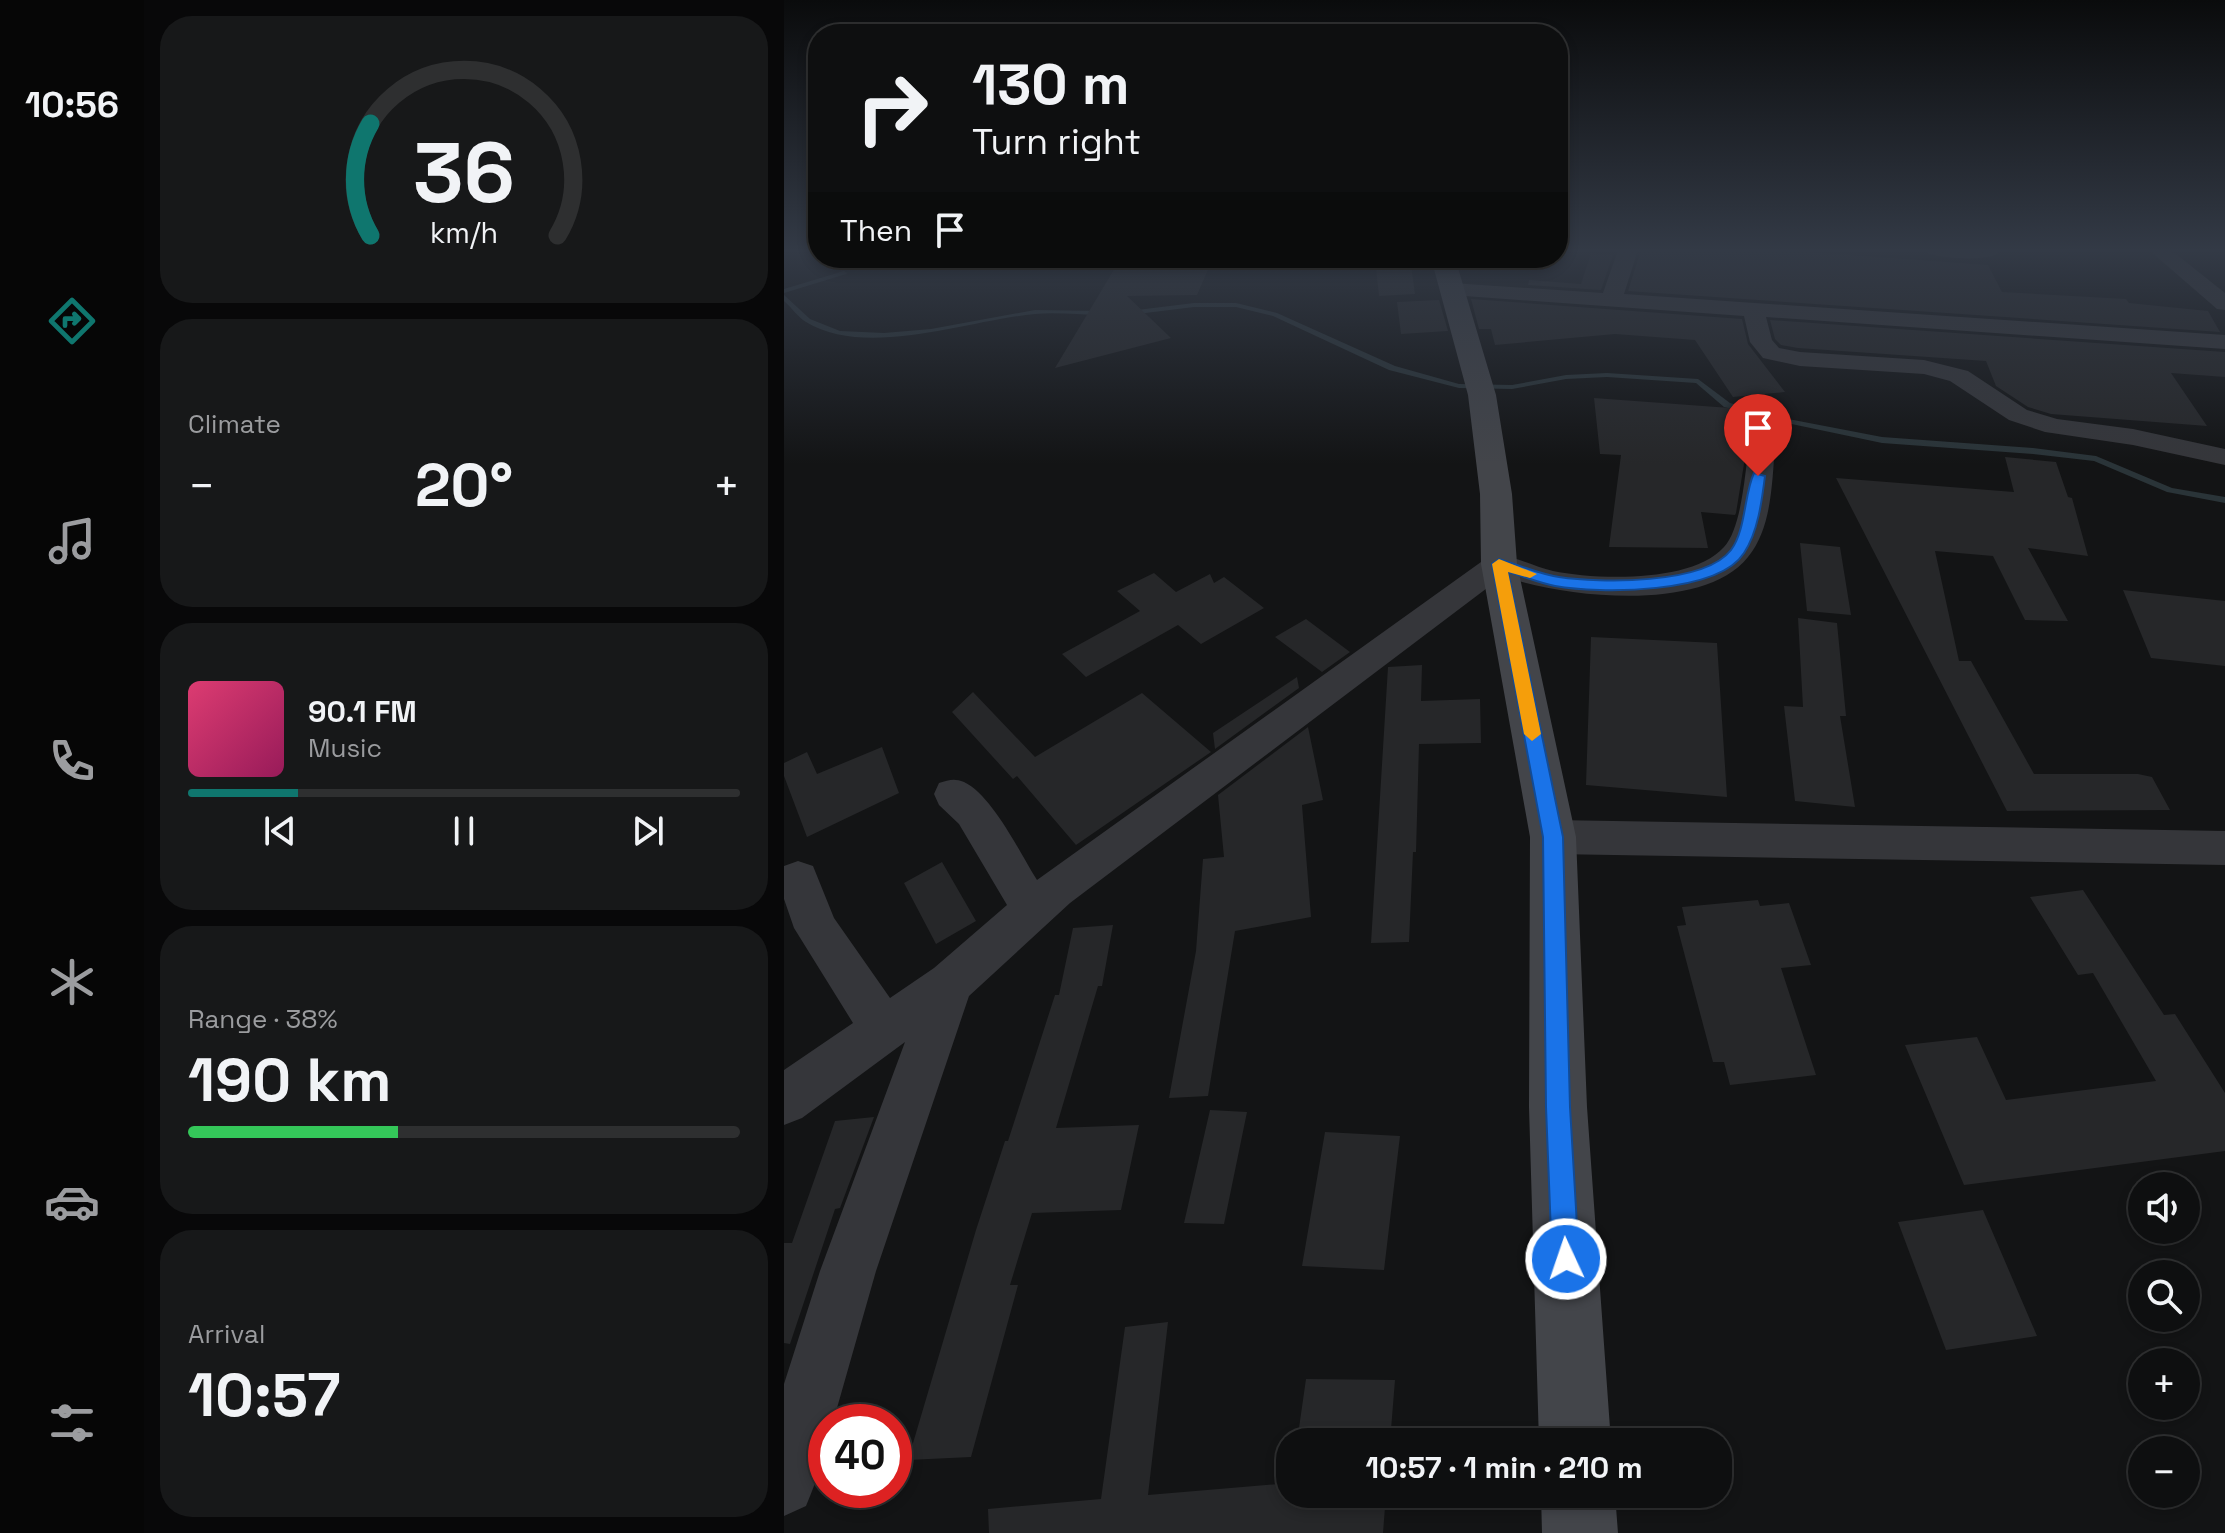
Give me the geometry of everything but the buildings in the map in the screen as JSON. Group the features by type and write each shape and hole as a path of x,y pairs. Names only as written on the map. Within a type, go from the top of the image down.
{"street":[{"path":"1460,322 1479,385 1496,494 1499,564 1553,837 1558,1107 1574,1428"},
{"path":"1756,322 1761,342 1771,353 1800,359 1924,367 1959,376 2018,415 2042,423 2133,437 2225,457"},
{"path":"1914,322 2225,342"},
{"path":"1499,564 1556,581 1629,586 1701,577 1737,553 1754,506 1762,446"},
{"path":"784,1100 950,983 1055,890 1499,564"},
{"path":"953,794 973,813 1033,910"},
{"path":"1553,837 2225,848"},
{"path":"798,879 816,928 884,1029"},
{"path":"784,1484 848,1271 950,983"},
{"path":"1579,1508 1580,1533"}],"waterway":[{"path":"812,322 839,333 884,335 983,322"},
{"path":"1291,322 1392,368 1459,386 1512,387 1566,377 1607,375 1698,381 1727,405 1782,420 1882,440 2096,459 2170,490 2225,500"}],"slow traffic":[{"path":"1530,574 1499,564 1532,734"}],"route":[{"path":"1566,1259 1558,1107 1553,837 1499,564 1556,581 1629,586 1701,577 1737,553 1754,506 1758,476"}]}
